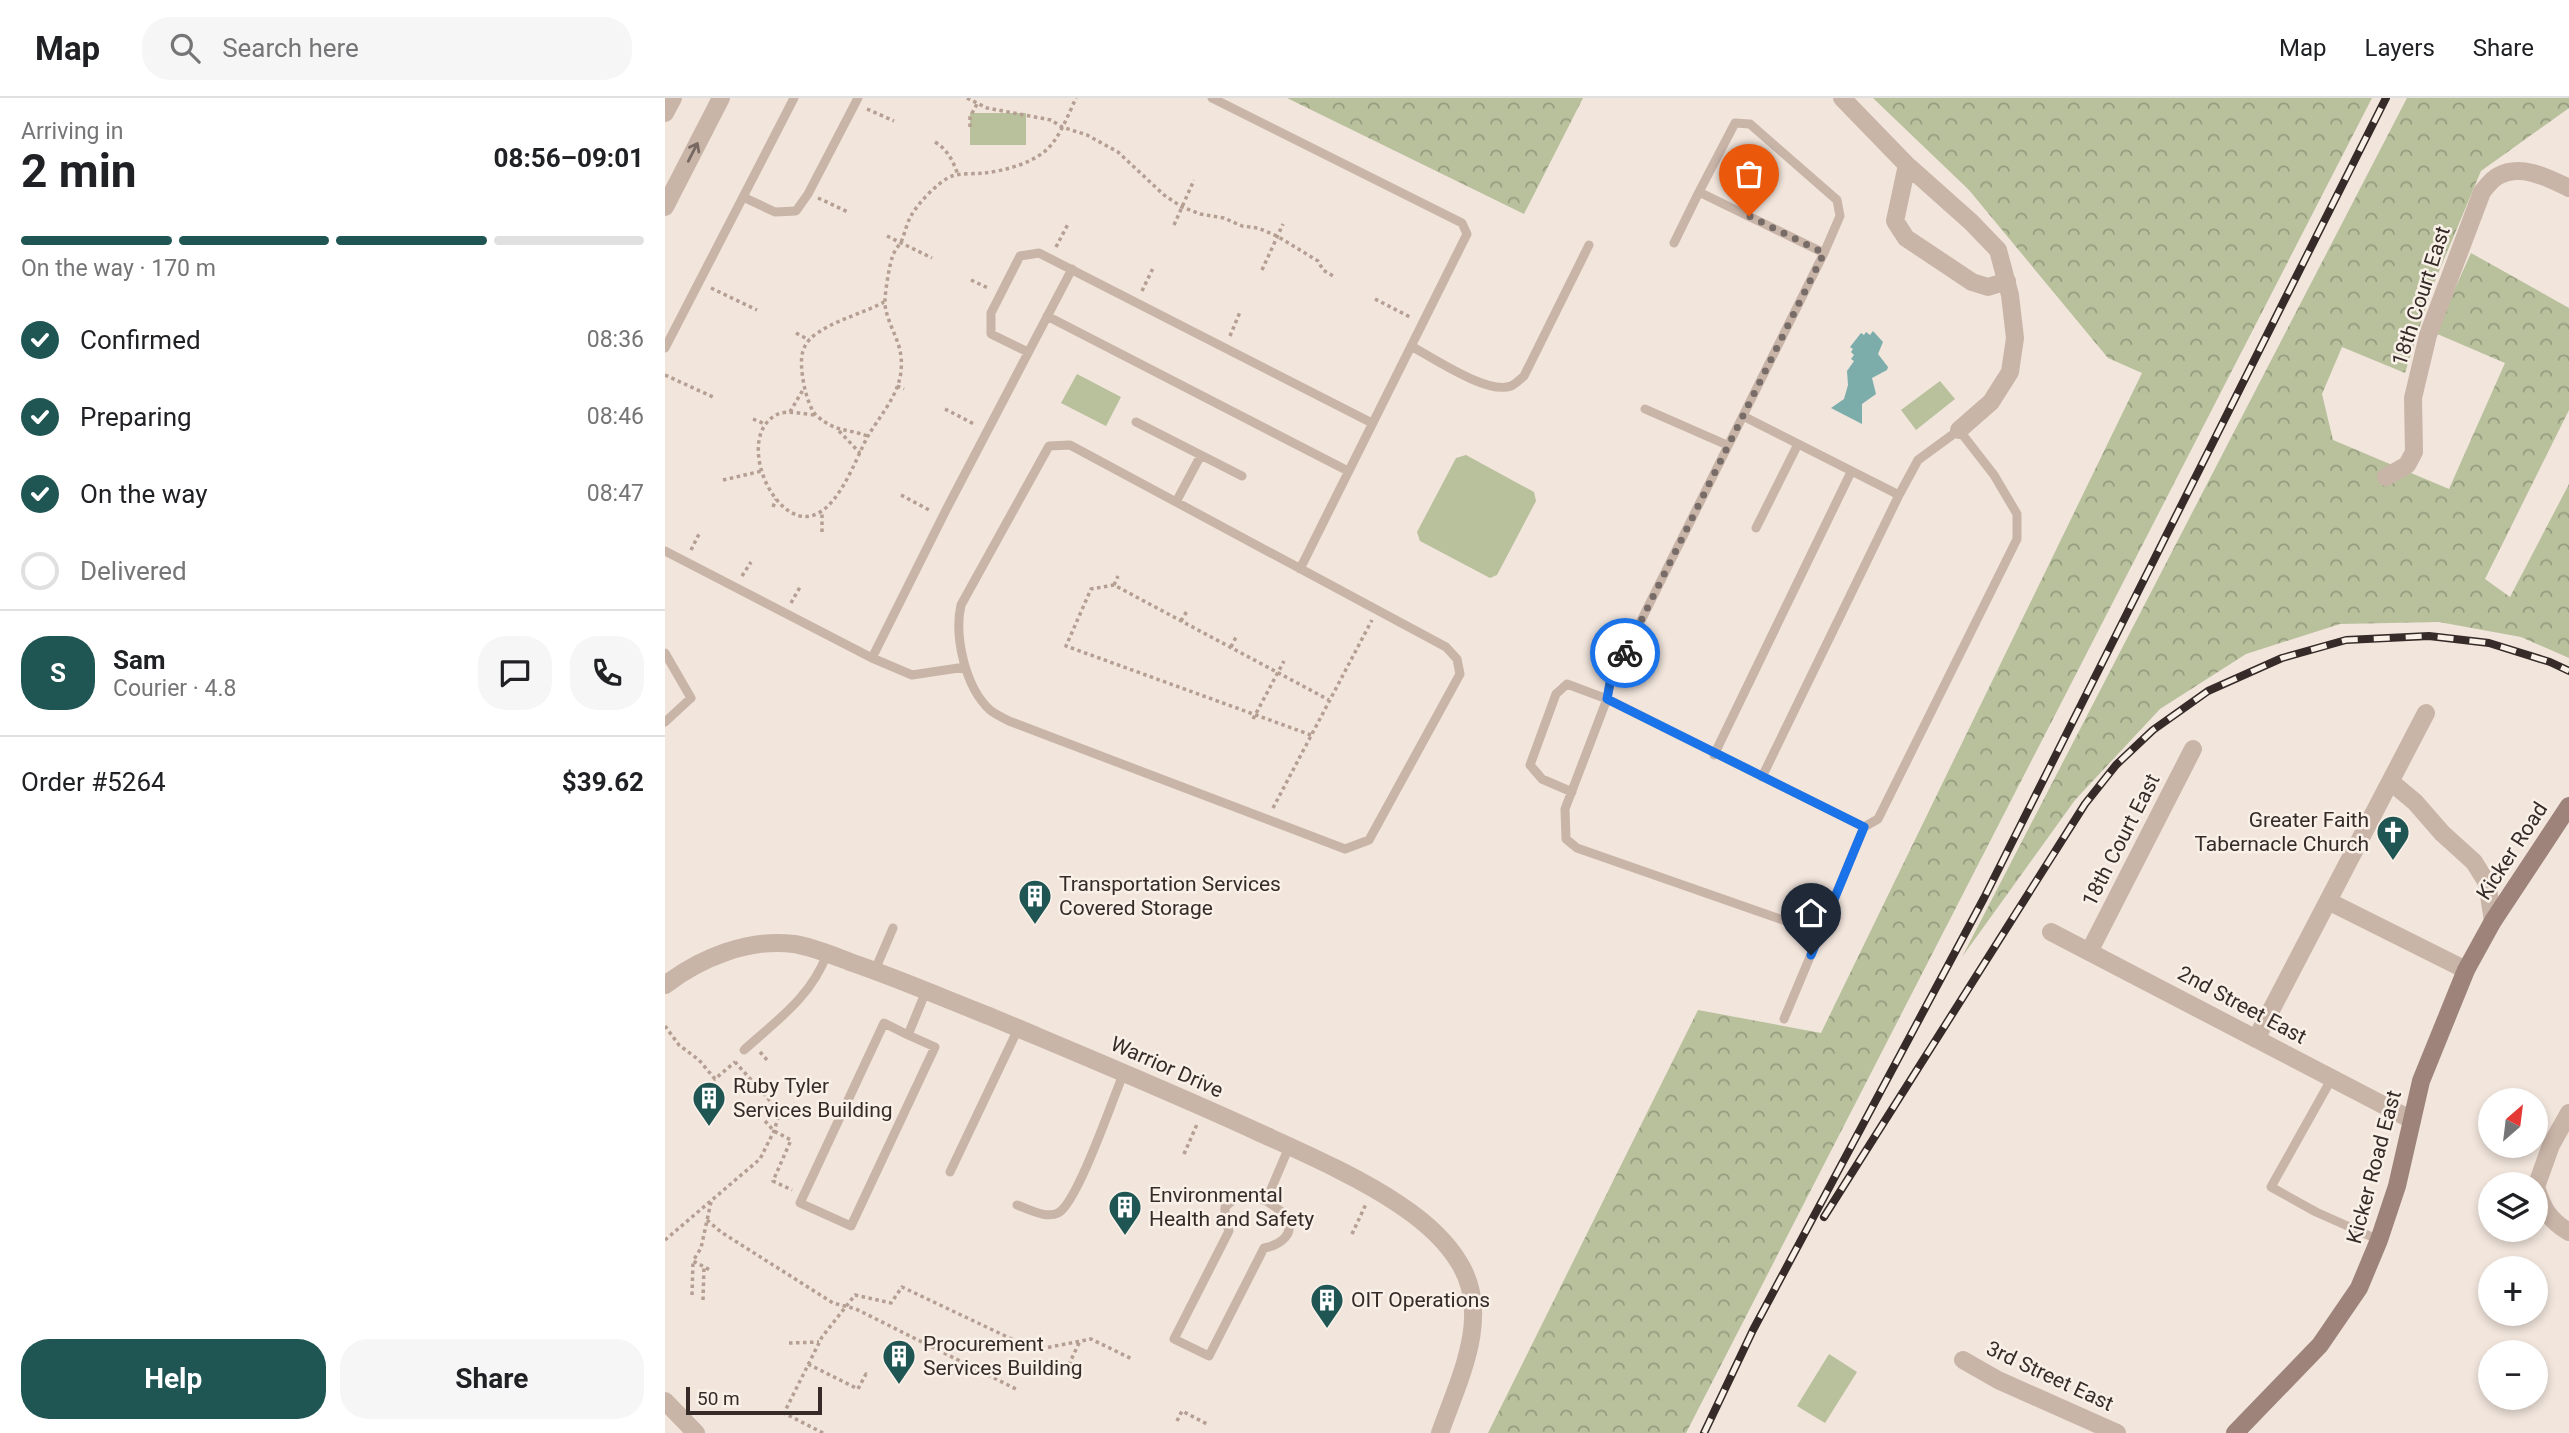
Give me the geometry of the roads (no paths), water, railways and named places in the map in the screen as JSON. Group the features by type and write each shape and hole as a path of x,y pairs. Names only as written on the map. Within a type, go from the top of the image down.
{"main road":[{"name":"Kicker Road","path":"2493,921 2569,806"},
{"name":"Kicker Road East","path":"2235,1433 2320,1345 2359,1288 2397,1186 2421,1081 2466,970 2493,921"}],"street":[{"path":"665,113 673,98"},
{"path":"665,207 722,98"},
{"path":"1842,98 1907,165 1972,222 1998,250 2007,281 2015,338 2010,372 1991,402 1959,430"},
{"path":"1907,165 1895,221 1906,238 1972,282 1988,287 2007,281"},
{"name":"18th Court East","path":"2386,477 2407,465 2414,452 2413,398 2428,335 2481,192 2497,176 2518,171 2539,174 2569,188"},
{"path":"2256,1039 2426,713"},
{"name":"18th Court East","path":"2089,952 2193,749"},
{"path":"2391,782 2415,802 2442,833 2473,862 2487,883 2493,921"},
{"path":"2328,901 2466,970"},
{"name":"2nd Street East","path":"2051,932 2412,1120"},
{"name":"Warrior Drive","path":"665,985 711,958 753,946 795,944 875,970 1124,1072 1289,1147 1399,1204 1434,1231 1461,1266 1470,1286 1473,1330 1440,1433"},
{"path":"2541,1172 2551,1144 2569,1113"},
{"path":"2548,1214 2569,1232"},
{"name":"3rd Street East","path":"1963,1360 1998,1380 2117,1433"},
{"path":"665,1401 696,1433"}],"lane":[{"path":"665,348 794,98"},
{"path":"1212,98 1462,223 1467,233 1300,569"},
{"path":"743,197 775,212 796,211 808,194 857,101"},
{"path":"1674,243 1735,123 1750,124 1837,200 1840,216 1824,253 1610,683 1607,699 1565,809 1566,839 1577,848 1821,933"},
{"path":"1699,192 1824,253"},
{"path":"1411,346 1482,384 1512,386 1524,376 1589,245"},
{"path":"1028,352 991,334 991,313 1020,256 1038,253 1372,423"},
{"path":"872,658 942,517 1072,269"},
{"path":"1047,316 1348,471"},
{"path":"1645,409 1727,446"},
{"path":"1743,416 1899,495"},
{"path":"1136,422 1242,476"},
{"path":"1762,777 1918,460 1959,430 1994,475 2017,514 2017,540 1878,819 1864,827 1784,1019"},
{"path":"1756,528 1798,444"},
{"path":"1070,445 1176,502 1446,647 1457,659 1460,674 1369,840 1345,849 1009,721 990,710 977,692 965,667 957,622 961,605 1049,446 1070,445"},
{"path":"1176,502 1201,455"},
{"path":"1714,755 1851,472"},
{"path":"665,551 872,658 912,675 965,667"},
{"path":"665,653 691,698 665,722"},
{"path":"1571,792 1542,779 1530,765 1556,694 1567,684 1607,699 1714,755 1864,827"},
{"path":"875,970 893,928"},
{"path":"744,1050 805,995 820,972 827,954"},
{"path":"908,1035 926,991"},
{"path":"884,1023 908,1035 935,1047 851,1226 800,1203 884,1023"},
{"path":"950,1172 1019,1029"},
{"path":"1017,1205 1041,1214 1056,1214 1064,1208 1087,1164 1124,1072"},
{"path":"2332,1078 2271,1187 2316,1212 2379,1240"},
{"path":"1266,1201 1289,1147"},
{"path":"1239,1195 1250,1195 1266,1201 1288,1220 1289,1230 1283,1241 1274,1247 1264,1248 1209,1356 1174,1339 1229,1231 1225,1220 1225,1207 1239,1195"}],"water":[{"path":"1873,331 1883,342 1878,354 1888,367 1872,378 1876,394 1862,404 1862,424 1831,408 1844,399 1848,385 1847,371 1854,361 1851,359 1854,355 1851,352 1853,349 1850,347 1861,333 1870,335"}],"railway":[{"path":"1704,1433 1753,1330 1984,898 2386,98"},
{"path":"1824,1217 2085,804 2116,765 2153,730 2208,691 2282,658 2346,640 2429,636 2489,643 2550,662 2569,671"}],"place":[{"name":"Greater Faith Tabernacle Church","path":"2393,862"},
{"name":"Transportation Services Covered Storage","path":"1035,926"},
{"name":"Ruby Tyler Services Building","path":"709,1128"},
{"name":"Environmental Health and Safety","path":"1125,1237"},
{"name":"OIT Operations","path":"1327,1330"},
{"name":"Procurement Services Building","path":"899,1386"}]}
